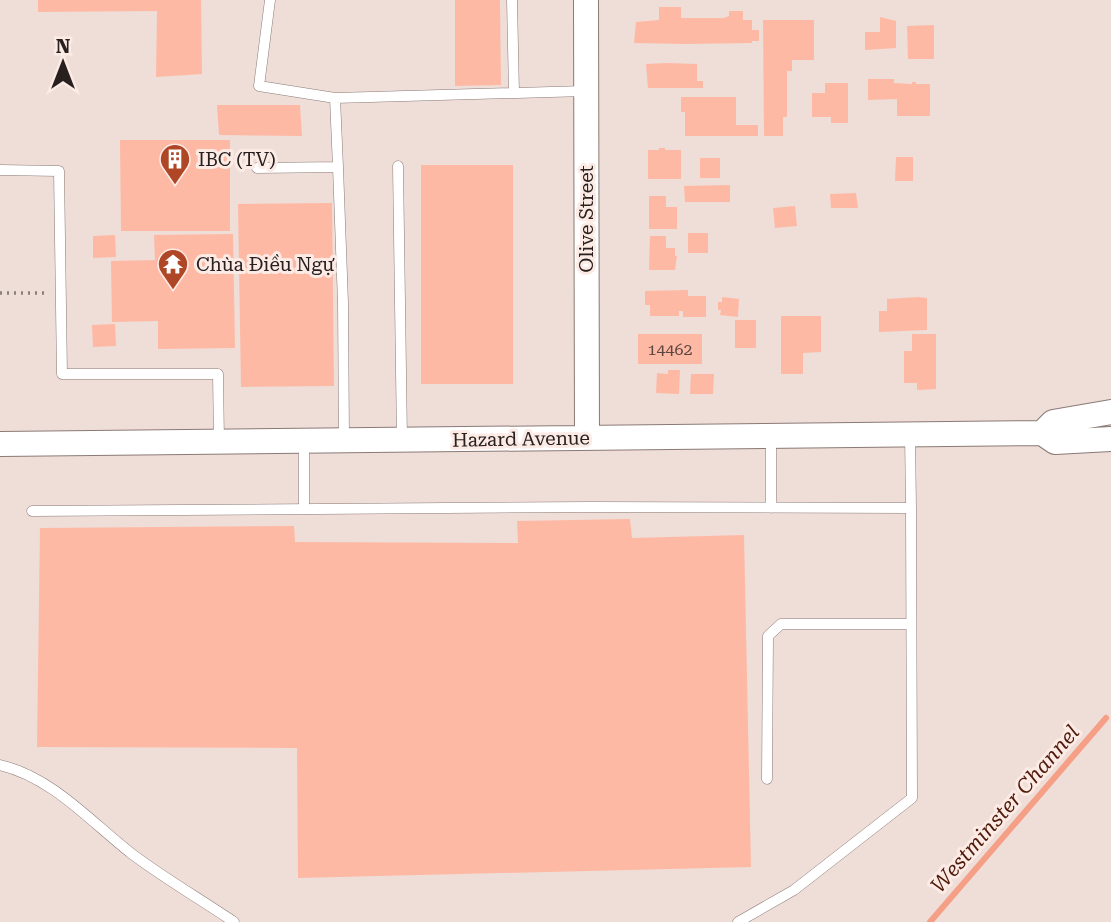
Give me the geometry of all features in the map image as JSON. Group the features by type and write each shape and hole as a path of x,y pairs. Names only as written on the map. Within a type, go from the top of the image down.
{"street":[{"name":"Olive Street","path":"586,0 587,438"},
{"name":"Hazard Avenue","path":"1042,433 1053,422 1111,412"},
{"name":"Hazard Avenue","path":"0,444 1042,433 1055,442 1111,439"},
{"path":"1070,442 1095,454 1111,456"}],"lane":[{"path":"270,0 259,86 335,98 586,91"},
{"path":"512,0 514,93"},
{"path":"335,98 343,303 344,440"},
{"path":"398,166 402,440"},
{"path":"257,168 338,167"},
{"path":"0,170 59,171 62,374 218,374 219,442"},
{"path":"738,922 794,890 912,798 910,435"},
{"path":"771,436 771,508"},
{"path":"304,441 304,509"},
{"path":"32,511 911,508"},
{"path":"767,779 768,636 780,624 911,624"},
{"path":"0,765 16,769 52,788 133,855 234,922"}],"path":[{"path":"0,293 61,293"}],"building":[{"path":"38,0 201,0 202,74 156,77 157,11 38,12"},
{"path":"455,0 500,0 501,85 455,86"},
{"path":"659,7 681,7 681,18 724,18 729,16 729,11 743,11 743,20 752,20 752,30 759,30 759,41 634,43 636,22 659,20"},
{"path":"880,17 896,21 896,48 865,50 865,32 880,32"},
{"path":"763,20 814,20 814,60 792,60 792,71 787,71 787,117 783,117 783,136 764,136"},
{"path":"934,25 934,59 908,59 907,26"},
{"path":"646,64 697,64 697,81 703,81 703,88 648,88"},
{"path":"868,79 930,84 930,116 897,116 897,99 868,100"},
{"path":"825,83 848,83 848,123 831,123 831,117 812,117 812,93 825,93"},
{"path":"681,97 736,97 736,125 758,125 758,136 685,136 685,112 681,112"},
{"path":"217,105 300,105 302,136 219,135"},
{"name":"IBC (TV)","path":"120,140 230,140 230,231 121,231"},
{"path":"648,150 681,150 681,179 648,179"},
{"path":"896,157 913,157 913,181 895,181"},
{"path":"700,158 720,158 720,178 700,178"},
{"path":"421,165 513,165 513,384 421,384"},
{"path":"730,185 730,202 685,202 684,186"},
{"path":"856,193 858,208 831,208 830,194"},
{"path":"649,196 666,196 666,207 677,207 677,229 649,229"},
{"path":"332,203 334,386 241,387 238,204"},
{"path":"795,206 797,226 775,228 773,208"},
{"path":"688,233 708,233 708,253 688,253"},
{"name":"Chùa Điều Ngự","path":"233,234 235,348 158,349 158,321 112,322 111,261 155,260 154,235"},
{"path":"115,235 116,257 93,258 93,236"},
{"path":"650,236 666,236 666,248 675,248 675,270 649,270"},
{"path":"688,290 688,296 706,296 706,317 683,317 683,311 679,311 679,316 650,316 650,305 645,305 645,291"},
{"path":"722,297 739,299 738,317 720,315 718,302 722,302"},
{"path":"927,298 927,330 879,332 879,311 887,311 887,299"},
{"path":"781,316 821,316 821,352 803,353 803,374 781,374"},
{"path":"735,320 756,320 756,348 735,348"},
{"path":"115,324 116,346 93,347 92,325"},
{"path":"638,334 702,334 702,364 638,364"},
{"path":"912,334 936,334 936,389 917,390 917,383 904,383 904,351 912,351"},
{"path":"668,370 680,370 679,394 656,393 657,373 668,374"},
{"path":"691,374 714,374 713,394 690,394"},
{"path":"630,519 632,538 744,535 751,867 298,878 297,748 37,747 40,528 294,526 295,542 518,543 517,521"}],"waterway":[{"name":"Westminster Channel","path":"930,922 1106,718"}],"place":[{"name":"IBC (TV)","path":"175,186"},
{"name":"Chùa Điều Ngự","path":"173,291"}]}
